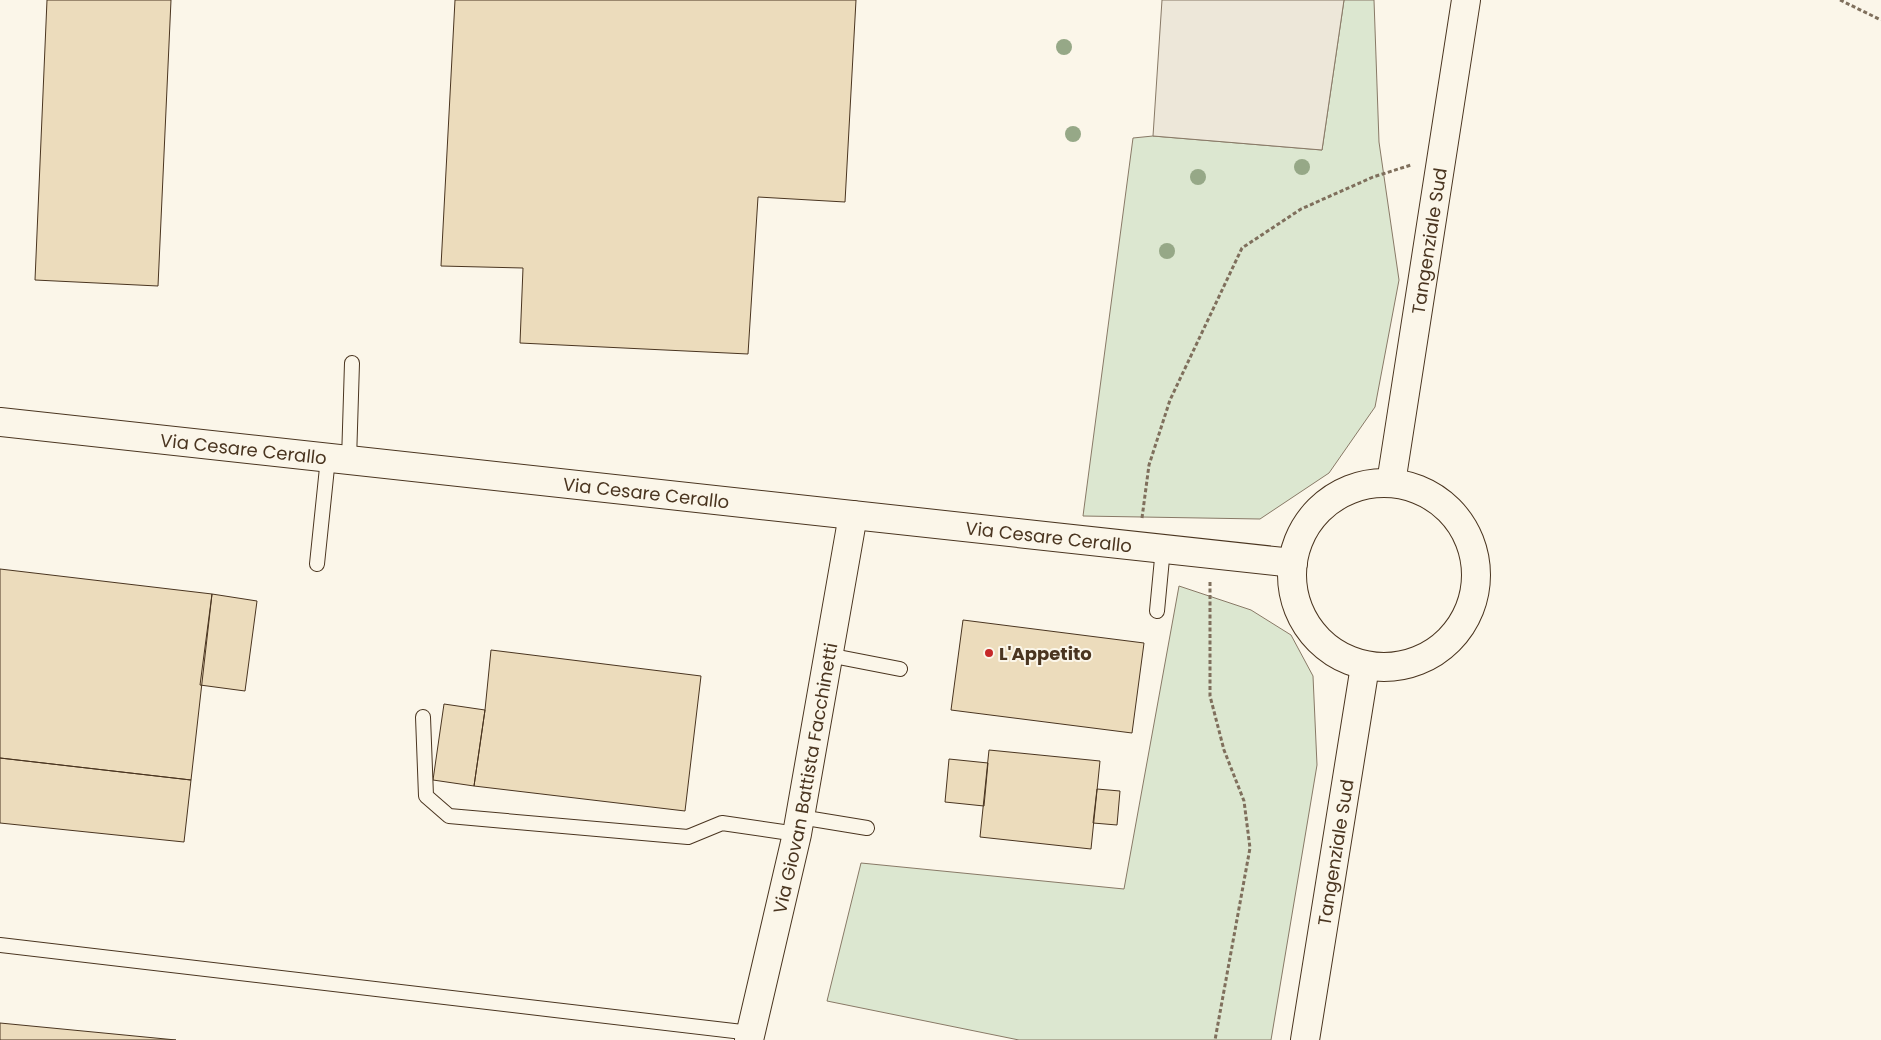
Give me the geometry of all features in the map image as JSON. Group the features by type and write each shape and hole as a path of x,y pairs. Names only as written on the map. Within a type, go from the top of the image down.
{"street":[{"name":"Tangenziale Sud","path":"1391,483 1466,0"},
{"name":"Via Cesare Cerallo","path":"0,422 1293,563"},
{"path":"1391,483 1411,487 1429,495 1446,506 1459,521 1469,539 1475,558 1476,585 1474,598 1466,617 1455,634 1441,648 1424,659 1405,666 1385,668 1365,666 1347,660 1330,650 1315,636 1304,620 1296,602 1292,583 1293,563 1298,544 1306,526 1319,510 1334,498 1352,489 1371,484 1391,483"},
{"name":"Via Giovan Battista Facchinetti","path":"750,1037 798,825 853,515"},
{"name":"Tangenziale Sud","path":"1305,1040 1365,666"}],"lane":[{"path":"317,564 338,459 352,363"},
{"path":"1150,546 1157,611"},
{"path":"828,655 900,669"},
{"path":"423,717 426,796 449,816 688,837 722,824 867,828"},
{"path":"0,945 750,1037"}],"path":[{"path":"1840,0 1881,20"},
{"path":"1150,546 1149,465 1170,400 1242,248 1301,209 1373,177 1442,155"},
{"path":"1209,554 1210,696 1224,750 1244,801 1250,848 1215,1040"}],"green space":[{"path":"1344,0 1374,0 1379,142 1399,280 1375,407 1329,473 1260,519 1083,516 1133,138 1153,136 1322,150"},
{"path":"1179,586 1251,610 1291,635 1313,676 1317,765 1271,1040 1019,1040 827,1001 861,863 1124,889"}],"shaded area":[{"path":"1162,0 1344,0 1322,150 1153,136"}],"building":[{"path":"47,0 171,0 158,286 35,280"},
{"path":"455,0 856,0 845,202 758,197 748,354 520,343 523,268 441,266"},
{"path":"0,569 212,594 191,780 0,758"},
{"path":"212,594 257,601 245,691 200,685"},
{"path":"963,620 1144,643 1132,733 951,710"},
{"path":"491,650 701,676 685,811 474,786"},
{"path":"444,704 485,710 474,786 433,780"},
{"path":"989,750 1100,761 1091,849 980,837"},
{"path":"0,758 191,780 184,842 0,823"},
{"path":"949,759 988,763 984,806 945,802"},
{"path":"1097,789 1120,791 1117,825 1093,823"},
{"path":"0,1023 176,1040 0,1040"}],"place":[{"name":"L'Appetito","path":"989,653"}]}
